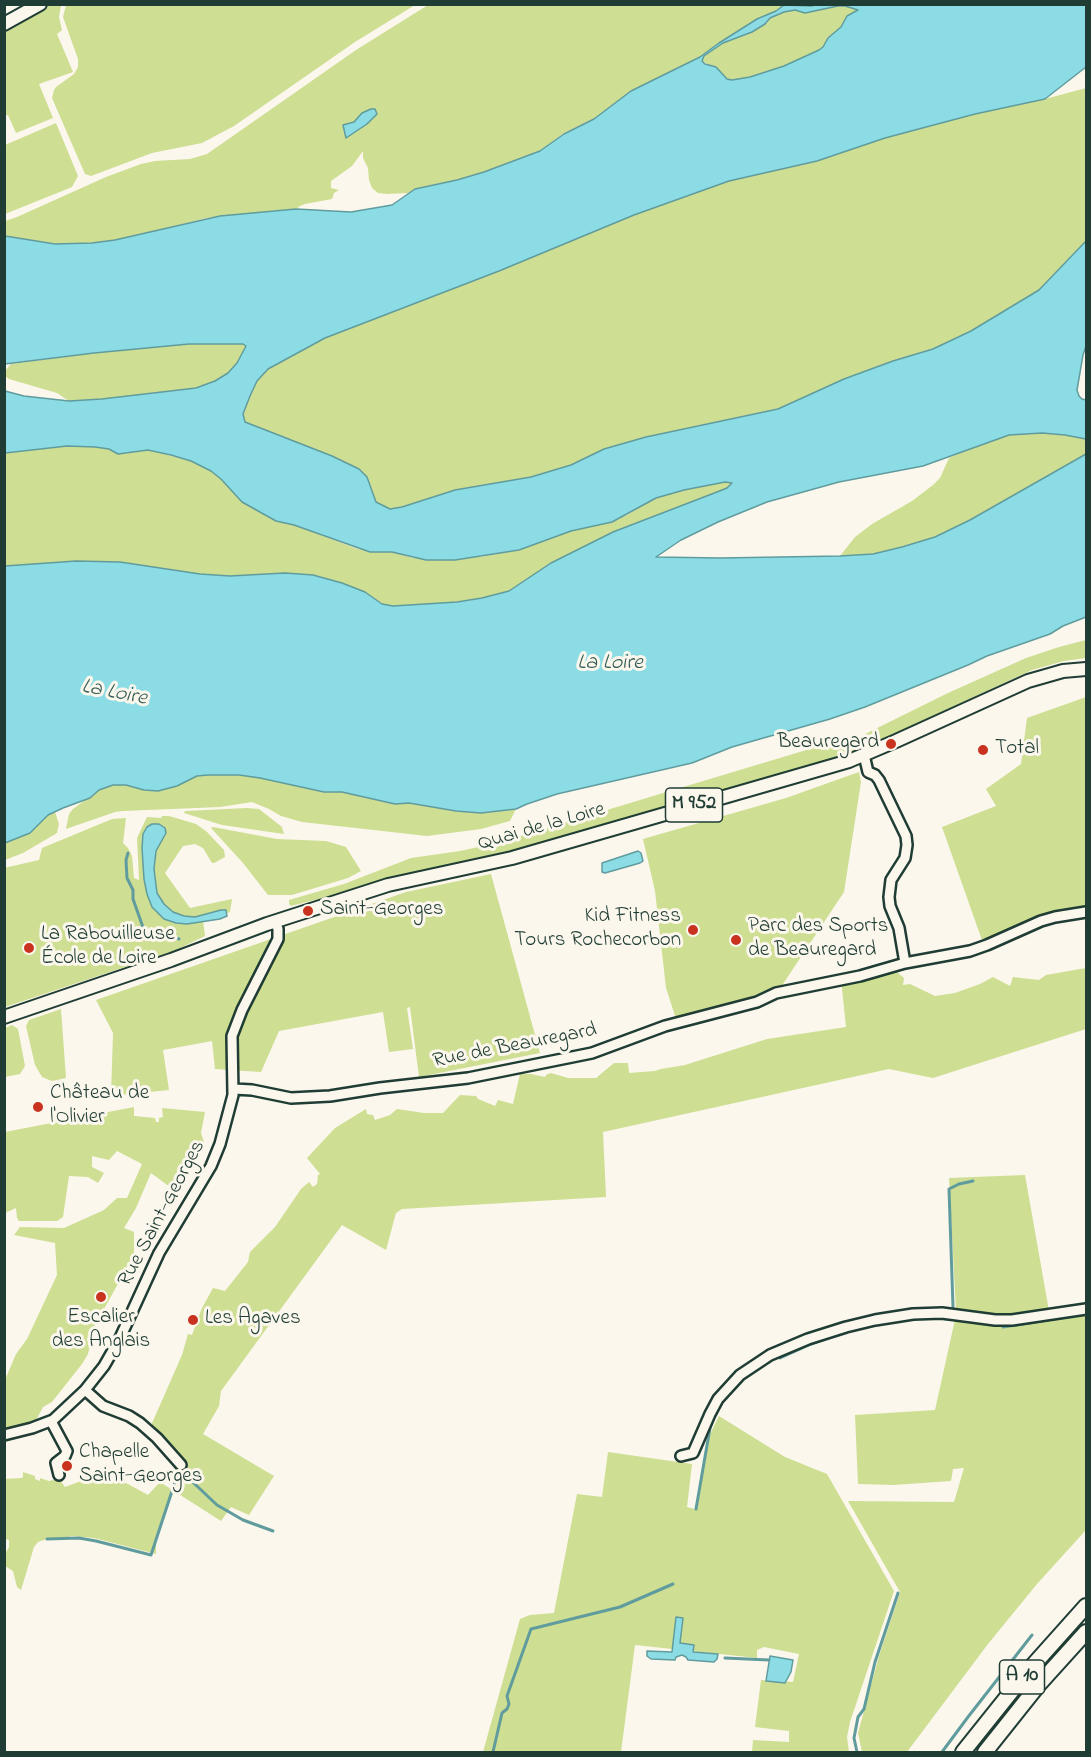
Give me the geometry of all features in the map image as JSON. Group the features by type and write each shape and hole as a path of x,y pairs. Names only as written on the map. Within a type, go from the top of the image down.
{"highway":[{"name":"A 10","path":"963,1752 1027,1672 1086,1606"},
{"name":"A 10","path":"985,1752 1040,1683 1086,1632"}],"main road":[{"path":"4,24 40,4"},
{"name":"Quai de la Loire","path":"4,1017 171,960 275,921 388,885 512,858 838,764 864,755 1028,681 1063,671 1086,669"}],"street":[{"path":"864,755 868,772 879,780 906,836 905,858 891,880 889,897 890,906 899,928 903,963"},
{"name":"Rue de Beauregard","path":"234,1089 300,1098 330,1096 468,1078 597,1052 665,1026 757,1002 776,993 860,976 903,963 970,951 1048,919 1086,912"},
{"name":"Rue Saint-Georges","path":"4,1434 51,1421 85,1390 104,1366 120,1338 162,1246 211,1166 232,1104 234,1089 232,1036 242,1010 278,939 275,921"},
{"path":"681,1456 693,1453 718,1399 740,1375 770,1355 842,1328 913,1314 942,1313 981,1320 1012,1320 1086,1309"},
{"path":"85,1390 103,1406 140,1423 181,1465"},
{"path":"51,1421 67,1451 56,1463 59,1475"}],"green space":[{"path":"66,4 415,5 355,42 234,126 202,143 152,153 91,176 85,174 52,98 56,87 74,74 78,67 78,59 63,17"},
{"path":"49,5 61,5 59,17 62,30 57,34 73,72 39,84 53,118 16,133 8,115 5,116 4,31"},
{"path":"428,5 784,5 757,19 700,57 631,91 594,119 564,133 540,151 484,172 408,193 378,193 372,188 369,180 363,151 352,166 331,181 331,188 339,190 334,193 332,199 305,204 296,209 207,218 143,234 92,243 55,244 5,236 5,221 106,177 141,164 190,159 207,154 356,50"},
{"path":"838,6 858,10 849,14 823,47 784,66 732,80 727,79 719,70 702,61 704,56 723,43 746,35 767,23 770,18 784,12 795,10 805,13"},
{"path":"1086,88 1086,241 1039,290 971,331 933,349 844,379 778,409 646,437 604,449 571,465 531,477 455,490 390,509 376,502 370,484 359,469 332,456 245,423 243,414 250,396 257,381 268,369 325,338 499,271 634,215 729,181 817,161 885,138"},
{"path":"56,123 78,176 72,187 5,214 5,145"},
{"path":"189,344 243,344 246,346 237,363 228,373 215,381 196,388 150,394 69,401 57,393 5,376 5,371 11,364"},
{"path":"1042,433 1086,439 1086,454 970,520 935,537 873,554 840,556 855,537 872,524 912,501 933,485 940,478 949,458 1009,435"},
{"path":"67,446 95,447 114,450 120,454 148,450 191,461 221,479 242,502 276,521 294,525 355,548 370,552 392,552 413,558 480,557 519,550 571,531 627,515 655,498 684,490 732,482 727,488 613,532 509,591 457,602 393,606 382,604 365,592 342,583 313,575 200,574 120,562 76,561 5,566 5,453"},
{"path":"1086,640 1086,658 1064,661 1032,670 848,755 498,856 291,906 289,904 289,900 344,884 411,858 497,843 803,751 853,740 1026,658"},
{"path":"1086,697 1086,911 983,943 942,827 996,806 986,789 1021,764 1027,718"},
{"name":"Parc des Sports de Beauregard","path":"859,772 861,782 844,892 781,987 677,1022 666,988 655,891 643,839 786,798"},
{"path":"197,776 260,778 395,804 409,803 456,811 481,813 516,809 510,821 481,829 427,836 302,822 281,816 252,802 220,807 115,812 66,829 69,814 73,809 99,790 113,785 126,785 158,791 177,786"},
{"path":"259,809 282,827 284,834 222,825 184,813 185,811"},
{"path":"55,812 59,824 57,833 23,853 5,860 4,843 29,833 48,815"},
{"path":"162,816 196,824 224,850 225,857 212,863 203,848 195,844 183,846 165,873 190,908 232,899 230,912 203,921 205,936 176,950 5,1007 4,868 39,860 42,848 112,819 126,818 123,843 132,856 134,878 139,880 137,838 147,817 161,818"},
{"path":"211,828 277,839 326,841 346,847 361,871 348,878 292,895 268,895"},
{"path":"491,874 540,1053 419,1077 410,1007 407,1008 413,1049 389,1052 383,1012 279,1031 261,1072 215,1069 212,1041 163,1050 169,1090 111,1096 113,1033 96,1000 406,892"},
{"path":"898,964 897,972 904,978 903,985 910,984 935,996 955,993 993,977 1010,986 1013,977 1039,980 1046,975 1086,968 1086,1029 933,1078 889,1069 603,1132 606,1197 402,1209 396,1213 386,1250 342,1225 221,1391 219,1406 203,1434 274,1476 249,1515 231,1507 221,1521 174,1491 186,1470 149,1430 182,1355 188,1334 192,1335 202,1308 213,1288 225,1291 248,1262 250,1252 275,1227 301,1189 309,1182 313,1187 317,1184 317,1176 320,1174 307,1158 335,1128 366,1109 367,1114 373,1115 375,1120 390,1115 397,1109 443,1113 460,1095 476,1096 495,1106 498,1100 513,1104 520,1074 545,1077 551,1073 568,1078 596,1078 614,1063 628,1063 629,1073 655,1071 685,1065 767,1039 846,1027 841,979"},
{"path":"61,1009 66,1078 52,1081 42,1077 35,1065 26,1026 29,1020"},
{"path":"12,1025 18,1029 25,1066 20,1074 5,1077 5,1028"},
{"path":"134,1107 134,1116 155,1118 156,1122 163,1117 162,1108 205,1112 201,1133 204,1142 170,1187 151,1173 136,1208 124,1228 134,1232 134,1255 94,1327 88,1354 52,1402 43,1407 32,1428 5,1435 5,1380 57,1275 55,1243 14,1235 20,1227 64,1228 104,1210 117,1198 127,1198 142,1164 117,1151 109,1160 92,1156 92,1167 104,1173 98,1183 88,1177 69,1176 63,1217 57,1221 19,1221 16,1208 5,1213 5,1132"},
{"path":"1025,1175 1049,1311 992,1317 956,1310 949,1178"},
{"path":"1086,1312 1086,1530 1037,1584 988,1644 907,1752 862,1752 858,1733 879,1656 900,1592 848,1501 954,1502 964,1468 953,1469 951,1481 893,1485 858,1484 855,1415 935,1410 956,1315 987,1323"},
{"path":"719,1416 785,1457 827,1474 894,1591 850,1722 847,1737 849,1752 752,1752 753,1740 789,1742 789,1731 755,1727 761,1680 793,1682 799,1654 764,1647 757,1650 757,1658 635,1645 621,1752 483,1752 520,1619 530,1615 554,1613 577,1494 602,1497 608,1452 692,1464 687,1507 695,1509 707,1440"},
{"path":"23,1472 35,1476 35,1479 40,1481 40,1478 49,1481 58,1479 58,1477 65,1487 100,1474 128,1484 148,1495 160,1482 174,1491 156,1537 156,1554 94,1538 72,1536 47,1539 38,1542 34,1547 21,1590 17,1587 13,1571 5,1566 5,1554 9,1547 9,1540 5,1539 4,1479 21,1478"}],"water":[{"name":"La Loire","path":"820,4 1086,5 1086,67 1045,99 975,114 885,138 817,161 729,181 634,215 499,271 325,338 268,369 257,381 250,396 243,414 245,422 359,469 367,477 376,502 390,509 402,507 455,490 531,477 571,465 604,449 646,437 778,409 844,379 933,349 971,331 1039,290 1086,241 1086,346 1077,390 1079,396 1086,400 1086,439 1042,433 1009,435 923,466 839,482 767,502 681,540 656,557 720,558 873,554 935,537 970,520 1086,454 1086,617 1050,634 987,656 865,707 830,719 732,747 692,763 557,794 516,809 481,813 456,811 409,803 395,804 260,778 208,775 197,776 177,786 158,791 113,785 99,790 90,798 48,815 30,833 5,843 5,566 76,561 120,562 200,574 313,575 365,592 382,604 393,606 457,602 509,591 551,563 613,532 727,488 732,483 725,482 684,490 656,498 612,522 571,531 519,550 455,560 426,560 392,552 370,552 294,525 276,521 242,502 211,471 191,461 171,455 148,450 118,454 109,449 67,446 5,453 5,391 24,396 69,401 196,388 228,373 237,363 246,346 243,344 189,344 5,364 5,236 55,244 92,243 115,240 220,216 296,209 351,212 392,205 415,189 484,172 540,151 564,134 594,119 631,91 700,57 757,19 784,5","holes":["845,6 858,10 847,16 841,27 828,38 823,47 784,66 732,80 727,79 716,67 702,61 704,56 723,43 752,32 770,18 784,12 795,10 805,13"]},
{"path":"375,109 377,114 346,138 343,125 354,122 362,113"},
{"path":"152,824 159,824 165,828 166,833 156,851 154,869 157,893 164,904 173,912 184,916 195,917 226,910 227,916 187,924 176,923 164,919 152,907 144,879 142,848 143,834"},
{"path":"638,851 643,861 640,863 602,872 602,863"},
{"path":"676,1617 683,1618 680,1643 694,1645 693,1652 718,1654 714,1662 688,1660 682,1655 676,1657 675,1660 651,1659 647,1656 647,1651 672,1652"},
{"path":"770,1656 793,1660 791,1672 785,1683 766,1681"}],"waterway":[{"path":"128,853 127,878 133,890 133,899 145,933 152,939 172,936 179,939"},
{"path":"953,1307 949,1189 973,1181"},
{"path":"1003,1327 1086,1314"},
{"path":"932,1317 947,1319"},
{"path":"780,1358 833,1336"},
{"path":"696,1509 710,1428 715,1414"},
{"path":"47,1539 79,1538 151,1555 182,1467"},
{"path":"181,1471 217,1505 243,1520 273,1531"},
{"path":"493,1752 502,1713 509,1704 507,1696 531,1629 620,1607 673,1584"},
{"path":"857,1752 854,1738 858,1717 864,1709 875,1662 898,1593"},
{"path":"942,1752 1032,1635"},
{"path":"725,1658 769,1660"}],"place":[{"name":"Beauregard","path":"891,744"},
{"name":"Total","path":"983,750"},
{"name":"Saint-Georges","path":"308,911"},
{"name":"Kid Fitness Tours Rochecorbon","path":"693,930"},
{"name":"Parc des Sports de Beauregard","path":"736,940"},
{"name":"La Rabouilleuse École de Loire","path":"29,948"},
{"name":"Château de l'Olivier","path":"38,1107"},
{"name":"Escalier des Anglais","path":"101,1297"},
{"name":"Les Agaves","path":"193,1320"},
{"name":"Chapelle Saint-Georges","path":"67,1466"}]}
